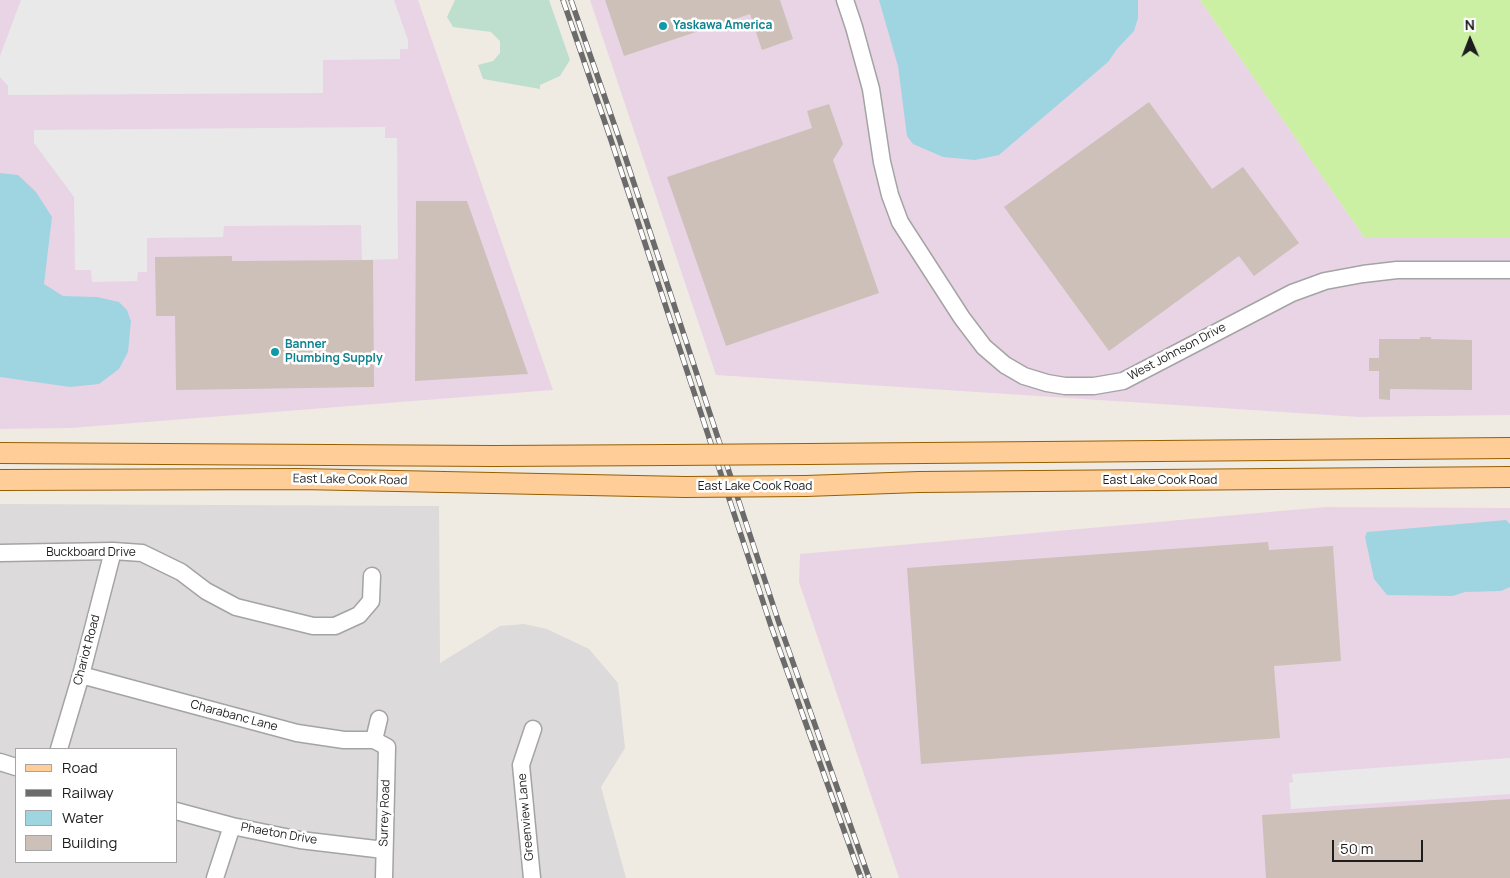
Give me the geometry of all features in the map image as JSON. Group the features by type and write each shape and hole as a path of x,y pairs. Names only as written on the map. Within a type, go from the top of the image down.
{"main road":[{"name":"East Lake Cook Road","path":"0,453 484,456 1510,448"},
{"name":"East Lake Cook Road","path":"0,480 300,479 685,487 806,486 918,482 1510,477"}],"street":[{"name":"West Johnson Drive","path":"845,0 871,89 882,162 890,195 900,222 962,318 984,347 1005,365 1024,376 1065,386 1094,386 1123,381 1292,293 1326,281 1397,270 1510,270"},
{"name":"Buckboard Drive","path":"0,553 113,551 142,553 181,572 206,591 236,607 313,626 334,626 359,615 371,602 372,576"},
{"name":"Chariot Road","path":"59,748 81,675 113,551"},
{"name":"Charabanc Lane","path":"81,675 297,732 380,744"},
{"name":"Surrey Road","path":"379,719 384,878"},
{"name":"Greenview Lane","path":"532,878 521,765 533,729"},
{"path":"0,762 15,767"},
{"name":"Phaeton Drive","path":"178,812 232,826 300,840 384,850"},
{"path":"215,878 232,826"}],"shaded area":[{"path":"0,0 418,0 553,390 71,428 0,429"},
{"path":"21,0 394,0 408,40 408,49 400,49 400,59 323,60 323,93 8,95 8,86 0,77 0,56"},
{"path":"590,0 1200,0 1364,237 1510,237 1510,415 1359,417 716,375"},
{"path":"385,127 385,138 397,138 398,259 362,260 361,225 224,226 223,237 147,238 147,272 138,272 137,281 92,282 91,270 75,270 74,197 34,143 34,130"},
{"path":"0,504 439,506 440,663 500,626 524,624 547,629 589,649 618,683 625,748 601,787 626,878 0,878"},
{"path":"1325,507 1510,508 1510,878 899,878 799,582 800,554"},
{"path":"1510,758 1510,794 1291,809 1289,783 1293,782 1292,774"}],"green space":[{"path":"455,0 549,0 570,60 560,76 540,85 540,89 483,79 478,65 493,61 500,53 500,41 491,32 453,27 447,17"},
{"path":"1200,0 1510,0 1510,237 1364,237"}],"water":[{"path":"879,0 1138,0 1138,18 1134,31 1108,62 999,155 975,160 943,157 913,144 907,136 898,66"},
{"path":"0,173 18,175 36,192 52,217 44,284 63,296 97,297 119,302 127,310 131,321 128,352 119,369 99,384 70,387 0,377"},
{"path":"1506,520 1510,524 1510,587 1501,591 1465,592 1453,596 1387,595 1374,579 1365,537 1367,532"}],"building":[{"name":"Yaskawa America","path":"605,0 780,0 793,39 762,50 750,14 624,56"},
{"path":"1149,102 1212,189 1243,167 1299,243 1254,276 1239,256 1109,351 1004,207"},
{"path":"829,104 843,144 833,160 879,293 726,346 667,177 812,128 807,111"},
{"path":"416,201 467,201 528,374 415,381"},
{"name":"Banner Plumbing Supply","path":"232,256 232,261 373,260 374,387 176,390 175,316 156,316 155,257"},
{"path":"1420,337 1472,340 1472,390 1390,389 1390,400 1379,399 1379,371 1369,371 1369,358 1379,358 1379,339 1420,339"},
{"path":"1268,542 1269,550 1333,546 1341,661 1274,666 1280,738 921,764 907,568"},
{"path":"1510,799 1510,878 1266,878 1262,815"}],"railway":[{"path":"563,0 771,626 861,878"},
{"path":"571,0 620,141 779,623 869,878"}],"place":[{"name":"Yaskawa America","path":"663,26"},
{"name":"Banner Plumbing Supply","path":"275,352"}]}
